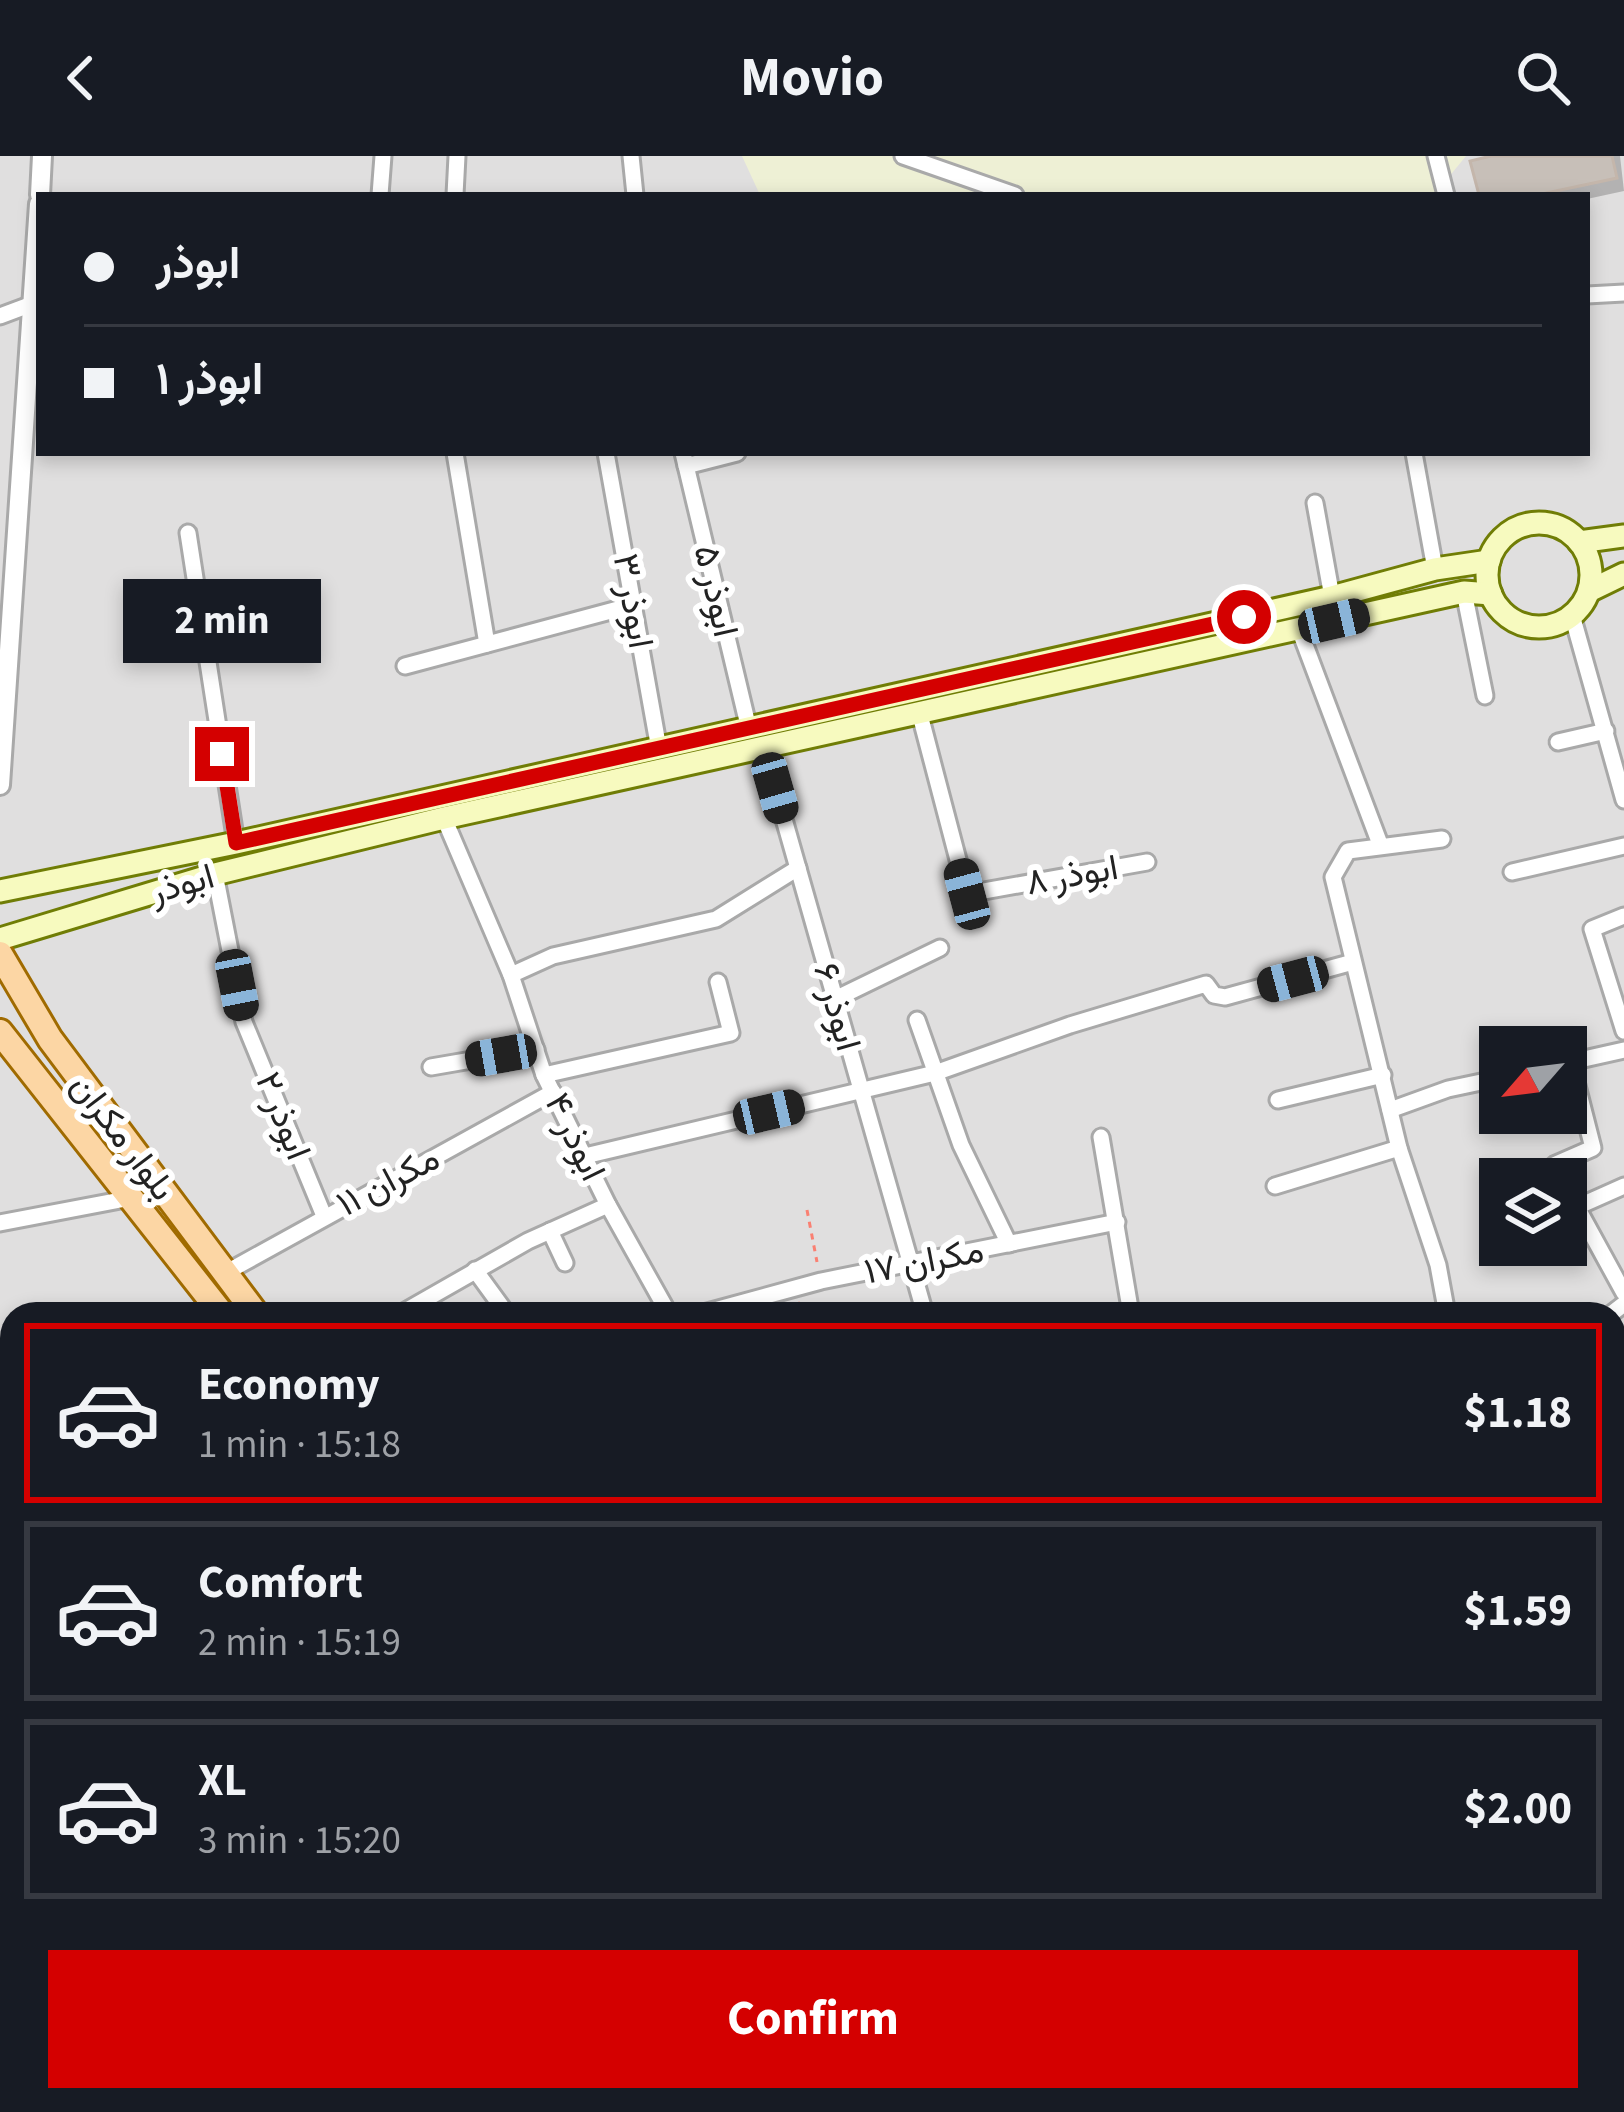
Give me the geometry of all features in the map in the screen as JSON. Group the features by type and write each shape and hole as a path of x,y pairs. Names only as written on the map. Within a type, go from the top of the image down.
{"main road":[{"path":"1552,525 1579,542 1591,574 1588,591 1572,615 1550,626 1532,627 1501,610 1491,595 1489,561 1496,546 1521,526 1552,525"},
{"path":"1579,542 1624,536"},
{"name":"ابوذر","path":"0,891 236,843 1332,597 1435,569 1489,561"},
{"path":"1588,591 1624,574"},
{"name":"ابوذر","path":"0,939 215,874 444,818 1463,592 1491,595"},
{"path":"309,826 314,850"},
{"name":"بلوار مکران","path":"0,954 50,1039 247,1302"},
{"path":"0,1032 212,1302"}],"street":[{"path":"40,192 42,156"},
{"path":"380,192 383,156"},
{"path":"455,192 457,156"},
{"path":"631,156 635,192"},
{"path":"903,156 1006,192"},
{"path":"1436,156 1445,192"},
{"path":"0,785 36,247"},
{"path":"1590,295 1624,293"},
{"path":"0,316 32,304"},
{"path":"456,456 487,644"},
{"name":"ابوذر ۳","path":"607,456 659,749"},
{"path":"1415,456 1435,569"},
{"name":"ابوذر ۵","path":"685,459 749,729"},
{"path":"1315,503 1332,597"},
{"path":"188,533 236,843"},
{"path":"1463,592 1486,696"},
{"path":"406,666 634,605"},
{"path":"1572,615 1623,793"},
{"path":"1299,629 1380,844"},
{"name":"ابوذر ۸","path":"920,715 967,894 1147,862"},
{"path":"1558,742 1606,731"},
{"name":"ابوذر ۶","path":"764,748 922,1302"},
{"name":"ابوذر ۴","path":"444,818 511,974 544,1075 661,1302"},
{"path":"1442,839 1348,851 1333,877 1399,1148 1438,1264 1445,1302"},
{"path":"1512,872 1624,846"},
{"path":"511,974 553,956 716,920 798,868"},
{"name":"ابوذر ۲","path":"215,874 244,1022 324,1216"},
{"path":"1624,916 1592,929 1624,1031"},
{"path":"835,999 940,948"},
{"path":"585,1156 935,1073 1206,984 1214,994 1225,997 1353,962"},
{"path":"544,1075 731,1033 718,982"},
{"path":"917,1020 961,1145 1009,1244"},
{"path":"431,1067 536,1049"},
{"path":"1587,1059 1624,1050"},
{"path":"1279,1100 1383,1075"},
{"path":"1390,1110 1479,1082"},
{"name":"مکران ۱۱","path":"225,1273 553,1092"},
{"path":"1570,1158 1593,1148 1587,1127"},
{"path":"1101,1137 1129,1302"},
{"path":"1275,1186 1399,1148"},
{"path":"1587,1203 1624,1186"},
{"path":"0,1223 130,1198"},
{"path":"421,1302 608,1205"},
{"name":"مکران ۱۷","path":"744,1302 821,1281 1117,1222"},
{"path":"1587,1225 1624,1293"},
{"path":"550,1231 565,1263"},
{"path":"476,1270 499,1302"}],"path":[{"path":"807,1210 821,1281"}],"shaded area":[{"path":"0,156 1624,156 1624,1302 0,1302"}],"green space":[{"path":"742,156 1466,156 1436,192 759,192"}],"building":[{"path":"1491,156 1612,156 1617,178 1551,192 1478,192 1470,161"}],"route":[{"path":"222,754 236,843 1244,617"}]}
